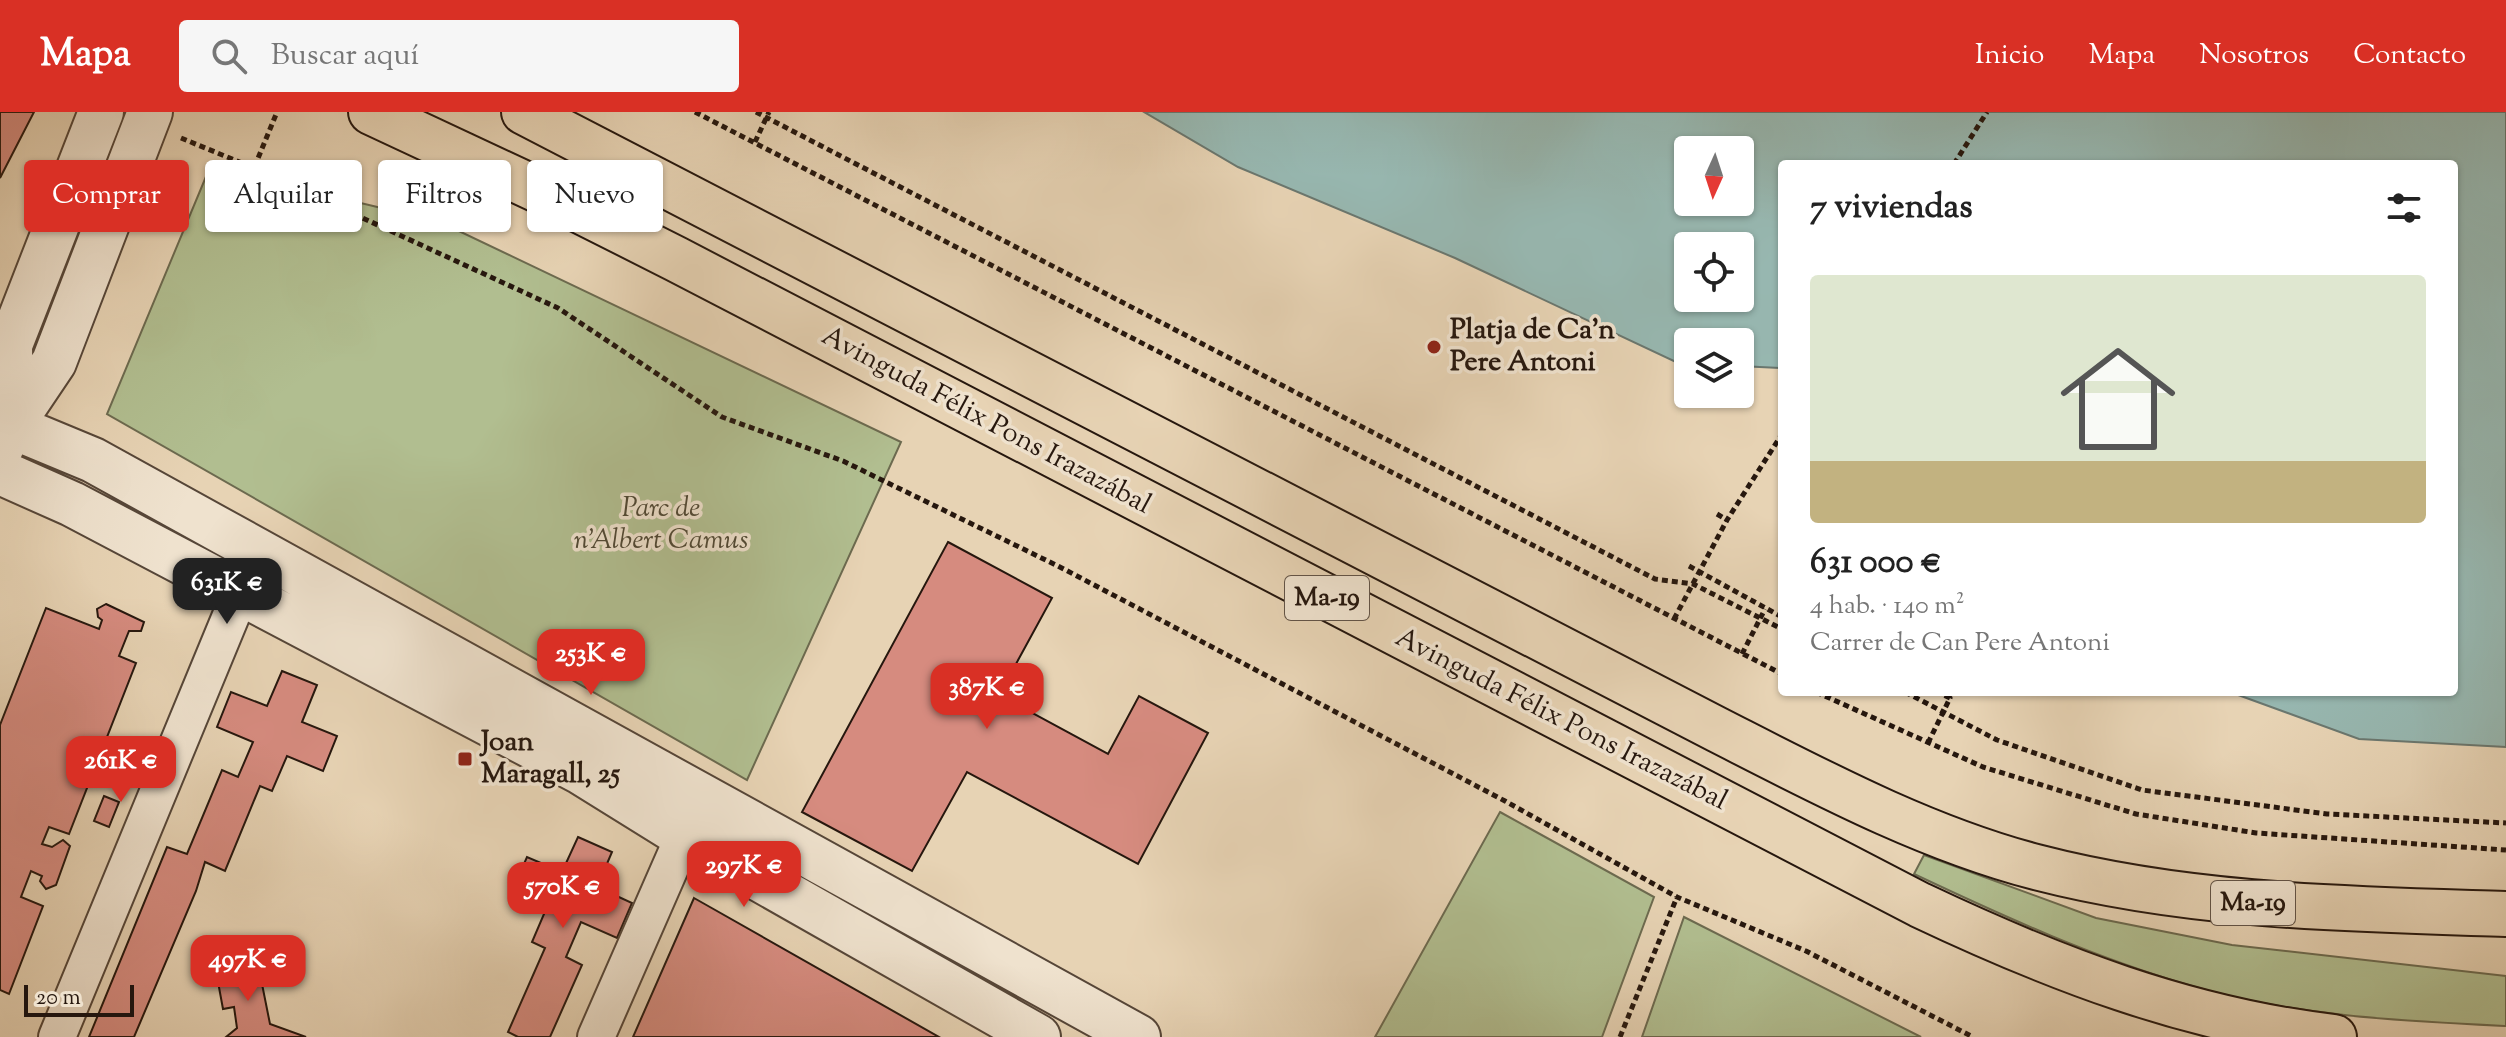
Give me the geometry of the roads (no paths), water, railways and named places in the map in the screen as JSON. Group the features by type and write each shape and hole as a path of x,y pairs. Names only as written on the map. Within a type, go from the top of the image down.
{"highway":[{"name":"Avinguda Félix Pons Irazazábal","path":"371,112 635,238 1920,905 2042,960 2132,993 2238,1023 2316,1036"},
{"name":"Ma-19","path":"524,112 1718,730 1908,821 2034,866 2103,882 2203,898 2303,907 2495,917"}],"street":[{"path":"4,433 10,345 101,112"},
{"path":"4,433 54,362 148,118"},
{"path":"4,433 93,460 1138,1037"},
{"path":"0,472 72,504 581,772 684,836 1038,1037"},
{"path":"57,1037 240,594"},
{"path":"596,1037 684,836"}],"water":[{"path":"1144,112 2506,112 2506,747 2359,739 2241,696 2458,696 2458,160 1778,160 1778,368 1754,367 1754,328 1674,328 1674,361 1455,258 1238,167"}],"place":[{"name":"Platja de Ca'n Pere Antoni","path":"1434,347"},
{"name":"Joan Maragall, 25","path":"465,759"}],"park label":[{"name":"Parc de n'Albert Camus","path":"661,525"}]}
